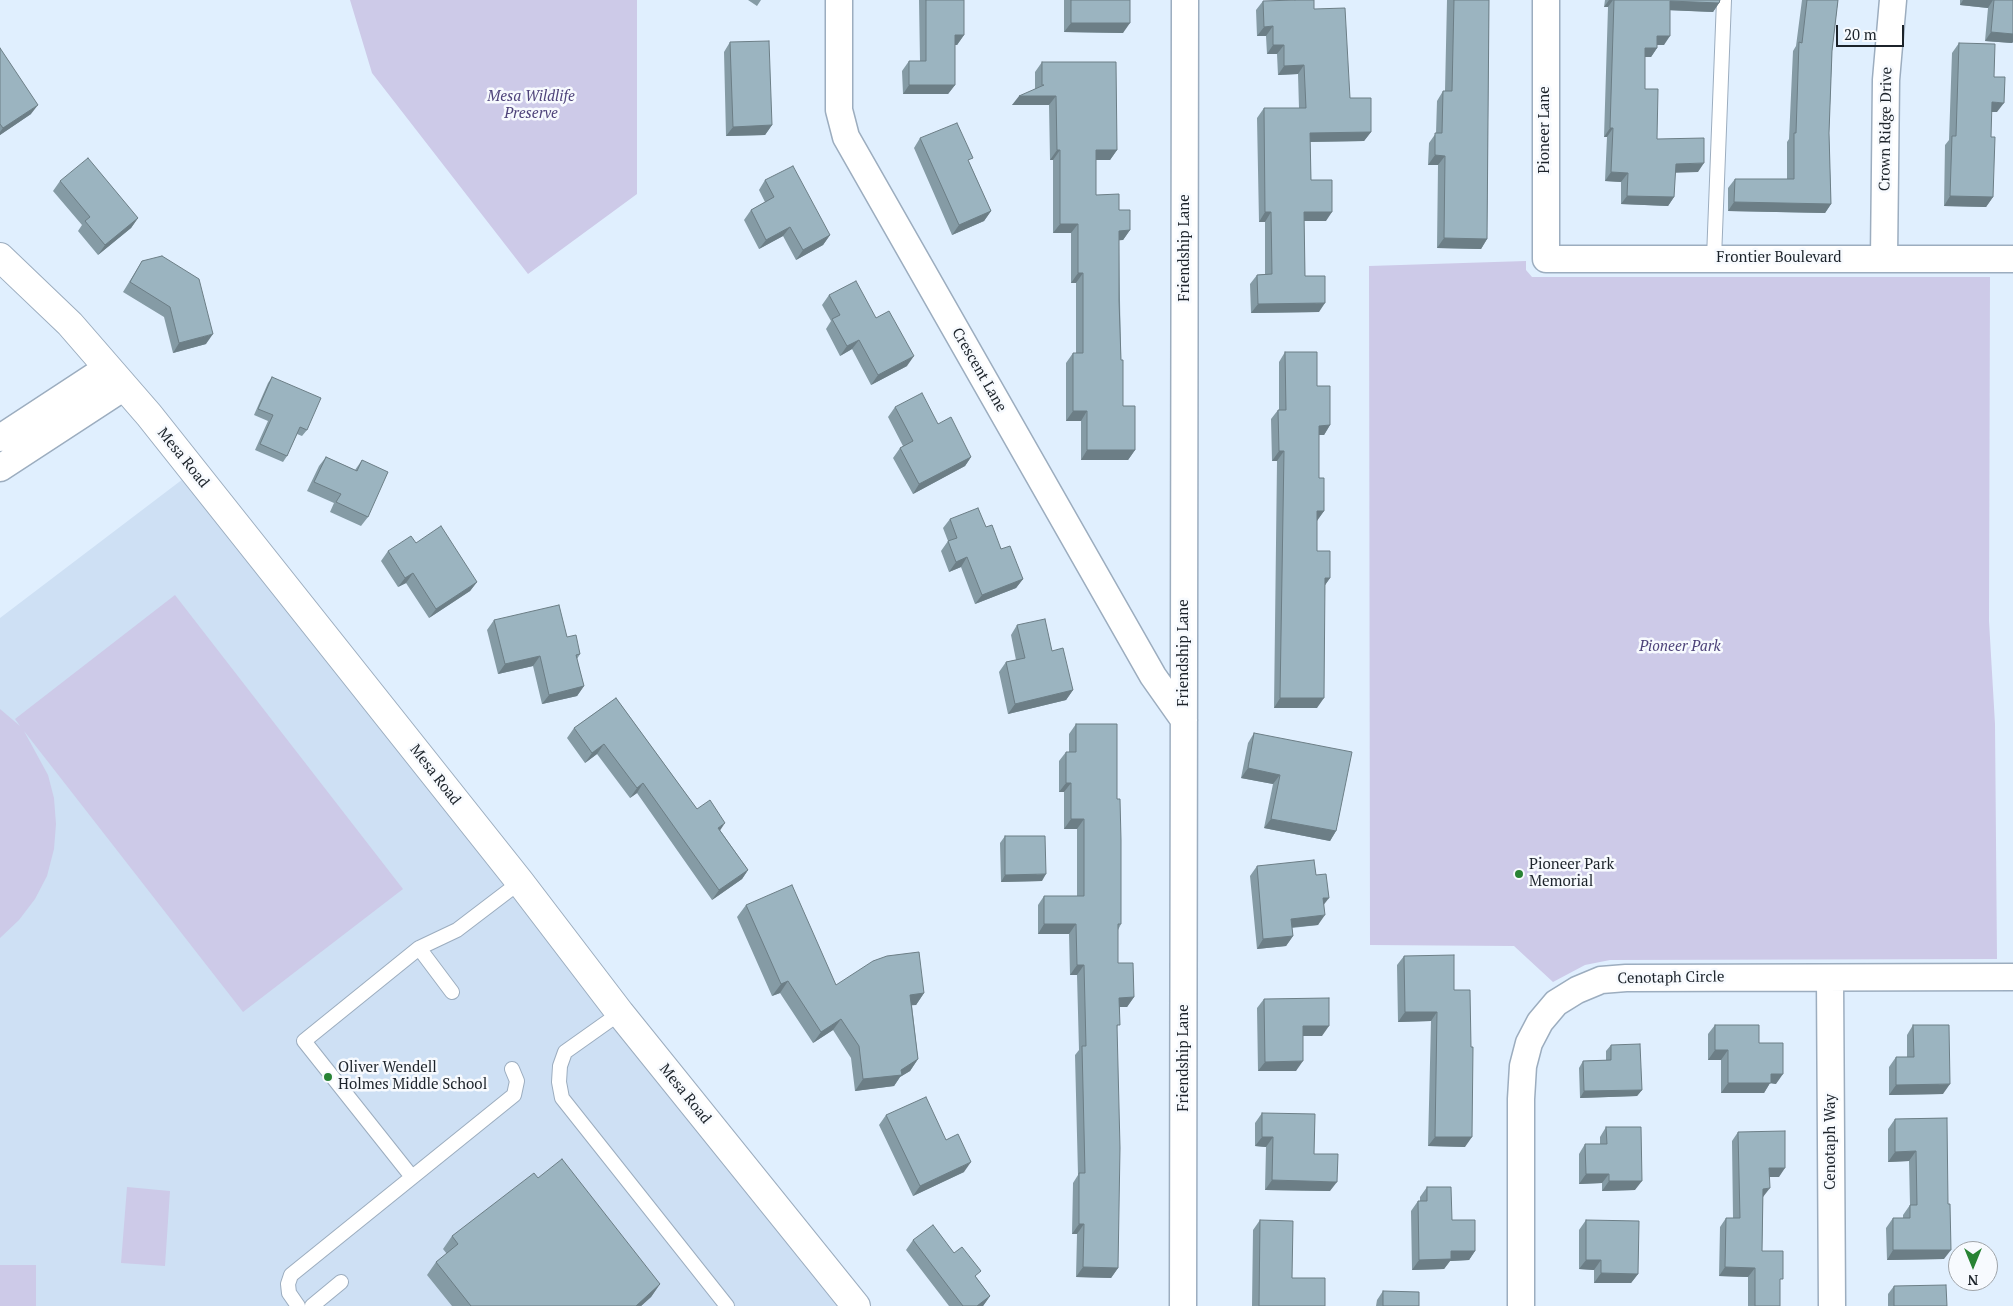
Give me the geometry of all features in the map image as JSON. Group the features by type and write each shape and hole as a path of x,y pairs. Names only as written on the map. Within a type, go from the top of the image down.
{"main road":[{"name":"Mesa Road","path":"0,257 70,324 116,377 520,882 620,1013 852,1305"}],"street":[{"name":"Crescent Lane","path":"839,0 839,110 846,137 1153,676 1184,720"},
{"name":"Friendship Lane","path":"1183,1306 1185,0"},
{"name":"Pioneer Lane","path":"1546,0 1546,259"},
{"name":"Crown Ridge Drive","path":"1884,258 1886,80 1893,0"},
{"name":"Frontier Boulevard","path":"1546,259 2013,259"},
{"path":"0,468 38,428 116,377"},
{"path":"0,438 38,428"},
{"name":"Cenotaph Circle","path":"1521,1306 1521,1099 1523,1066 1529,1043 1540,1022 1556,1003 1577,990 1601,980 1626,978 2013,977"},
{"name":"Cenotaph Way","path":"1830,978 1832,1306"}],"lane":[{"path":"1714,258 1724,0"},
{"path":"412,1177 304,1041 419,948 457,930 520,882"},
{"path":"419,948 452,992"},
{"path":"620,1013 564,1052 560,1066 559,1082 562,1098 727,1306"},
{"path":"298,1306 289,1293 288,1284 291,1275 514,1095 517,1081 512,1069"},
{"path":"312,1306 341,1282"}],"shaded area":[{"name":"Oliver Wendell Holmes Middle School","path":"183,479 838,1306 0,1306 0,618"}],"green space":[{"name":"Mesa Wildlife Preserve","path":"350,0 637,0 637,194 528,274 372,73"},
{"name":"Pioneer Park","path":"1526,261 1526,270 1532,277 1990,277 1989,621 1995,724 1997,959 1610,960 1585,965 1553,982 1514,946 1370,945 1369,266"},
{"path":"175,595 403,889 243,1012 24,731 48,775 54,798 56,824 54,849 47,876 35,899 19,920 0,938 0,709 20,726 15,719"},
{"path":"127,1187 170,1191 165,1266 121,1263"},
{"path":"0,1265 36,1265 36,1306 0,1306"}],"building":[{"path":"926,0 964,0 964,35 955,35 955,85 909,85 909,61 926,61"},
{"path":"1071,0 1130,0 1130,23 1071,23"},
{"path":"1314,0 1314,9 1345,8 1350,98 1371,98 1371,132 1310,133 1311,180 1332,180 1332,212 1304,212 1305,276 1325,276 1325,303 1258,304 1257,275 1272,274 1271,212 1265,212 1264,108 1306,108 1304,65 1284,66 1284,45 1273,45 1273,26 1264,27 1263,1"},
{"path":"1454,0 1489,0 1487,239 1444,238 1445,156 1435,155 1435,133 1442,133 1443,91 1452,91"},
{"path":"1614,0 1720,0 1719,3 1670,1 1670,36 1657,36 1657,48 1645,48 1645,89 1658,89 1657,139 1704,138 1704,163 1676,164 1674,197 1627,196 1628,173 1611,172 1613,128 1610,128"},
{"path":"1807,0 1838,0 1832,51 1829,133 1831,204 1734,202 1735,179 1794,179 1794,133 1796,133 1799,42 1802,43"},
{"path":"1994,0 2013,0 2013,34 1991,32"},
{"path":"769,41 772,125 733,127 730,42"},
{"path":"1959,43 1995,44 1994,77 2005,77 2004,103 1992,102 1991,137 1995,137 1993,197 1950,196 1952,136 1956,136"},
{"path":"0,48 38,105 3,128 0,124"},
{"path":"1042,62 1116,62 1117,150 1096,150 1096,195 1119,194 1119,210 1130,210 1130,230 1119,231 1119,300 1121,360 1123,360 1123,406 1135,406 1135,450 1087,450 1087,411 1073,411 1073,353 1083,353 1083,273 1078,273 1078,224 1060,224 1060,150 1057,150 1056,96 1019,96 1044,85 1042,85"},
{"path":"957,123 973,158 968,160 991,211 959,225 920,138"},
{"path":"88,158 138,218 105,245 85,221 90,217 60,181"},
{"path":"793,166 830,235 803,250 790,227 766,240 751,210 774,197 765,180"},
{"path":"162,256 199,279 213,334 179,343 170,307 130,282 142,261"},
{"path":"856,281 876,318 889,311 914,356 878,375 859,340 847,346 832,319 840,315 829,295"},
{"path":"1285,352 1317,352 1317,386 1330,386 1330,425 1319,426 1319,478 1324,478 1324,511 1317,511 1317,551 1330,551 1330,578 1325,578 1324,698 1280,698 1284,451 1279,451 1278,410 1286,410"},
{"path":"272,377 321,398 307,430 300,427 287,456 260,444 273,415 258,409"},
{"path":"922,393 938,424 951,417 971,457 919,484 900,448 913,441 895,407"},
{"path":"326,457 357,471 362,460 388,472 368,517 336,502 341,494 314,482"},
{"path":"978,508 986,527 992,525 1001,549 1010,546 1023,579 982,595 967,557 956,562 948,541 957,538 950,519"},
{"path":"441,526 477,582 436,609 413,573 405,578 388,551 411,536 416,543"},
{"path":"559,605 567,637 576,635 580,654 576,655 584,686 549,695 540,656 505,664 494,620"},
{"path":"1045,619 1052,651 1063,648 1073,690 1015,704 1006,662 1025,658 1017,625"},
{"path":"616,698 697,809 710,800 725,823 718,828 748,870 719,890 643,783 637,788 604,744 592,753 574,728"},
{"path":"1076,724 1117,724 1117,799 1120,799 1121,840 1121,924 1118,924 1118,963 1133,963 1134,997 1119,998 1120,1025 1117,1025 1120,1148 1118,1268 1083,1267 1084,1224 1079,1224 1079,1173 1085,1173 1082,1046 1086,1046 1084,965 1077,965 1076,924 1044,924 1044,896 1084,896 1084,819 1071,819 1071,783 1066,783 1066,752 1076,752"},
{"path":"1254,733 1352,752 1336,831 1271,819 1280,775 1248,768"},
{"path":"1005,836 1045,836 1046,874 1005,875"},
{"path":"1314,860 1316,875 1326,874 1329,898 1323,898 1325,915 1291,919 1293,936 1263,939 1257,866"},
{"path":"792,885 836,985 873,961 887,956 919,952 924,993 910,995 918,1059 901,1070 902,1075 863,1079 859,1046 841,1019 821,1032 788,981 781,984 746,905"},
{"path":"1454,955 1454,990 1470,990 1471,1047 1473,1047 1472,1137 1435,1137 1437,1012 1405,1012 1404,956"},
{"path":"1329,998 1329,1026 1303,1026 1303,1061 1265,1062 1264,999"},
{"path":"1715,1025 1759,1025 1759,1043 1783,1043 1783,1074 1771,1074 1771,1083 1728,1083 1728,1050 1715,1050"},
{"path":"1913,1025 1949,1025 1950,1084 1896,1085 1896,1057 1914,1057"},
{"path":"1640,1044 1642,1090 1584,1091 1583,1061 1611,1060 1611,1045"},
{"path":"926,1097 946,1140 958,1134 971,1162 920,1186 886,1115"},
{"path":"1262,1113 1315,1114 1314,1154 1338,1154 1337,1182 1272,1180 1273,1137 1262,1137"},
{"path":"1947,1118 1948,1204 1950,1204 1951,1241 1948,1241 1948,1250 1893,1250 1893,1218 1910,1218 1910,1205 1917,1205 1916,1151 1895,1152 1895,1119"},
{"path":"1606,1127 1641,1127 1642,1181 1609,1181 1609,1174 1586,1174 1585,1144 1607,1144"},
{"path":"1785,1131 1785,1168 1769,1168 1770,1188 1763,1189 1762,1251 1783,1251 1783,1279 1780,1279 1780,1306 1755,1306 1755,1268 1725,1267 1726,1218 1740,1218 1738,1132"},
{"path":"562,1159 660,1284 636,1306 471,1306 436,1262 458,1244 452,1236 534,1173 538,1178"},
{"path":"1427,1187 1451,1187 1452,1220 1475,1220 1475,1251 1451,1251 1451,1259 1419,1260 1418,1201 1427,1201"},
{"path":"1260,1220 1293,1221 1292,1278 1325,1278 1325,1306 1259,1306"},
{"path":"1586,1220 1639,1221 1638,1274 1601,1273 1601,1260 1586,1260"},
{"path":"933,1225 954,1253 962,1247 981,1271 975,1276 990,1296 977,1306 963,1306 913,1240"},
{"path":"1946,1285 1947,1306 1894,1306 1894,1286"},
{"path":"1383,1291 1419,1292 1419,1306 1383,1306"}],"place":[{"name":"Pioneer Park Memorial","path":"1519,874"},
{"name":"Oliver Wendell Holmes Middle School","path":"328,1077"}]}
